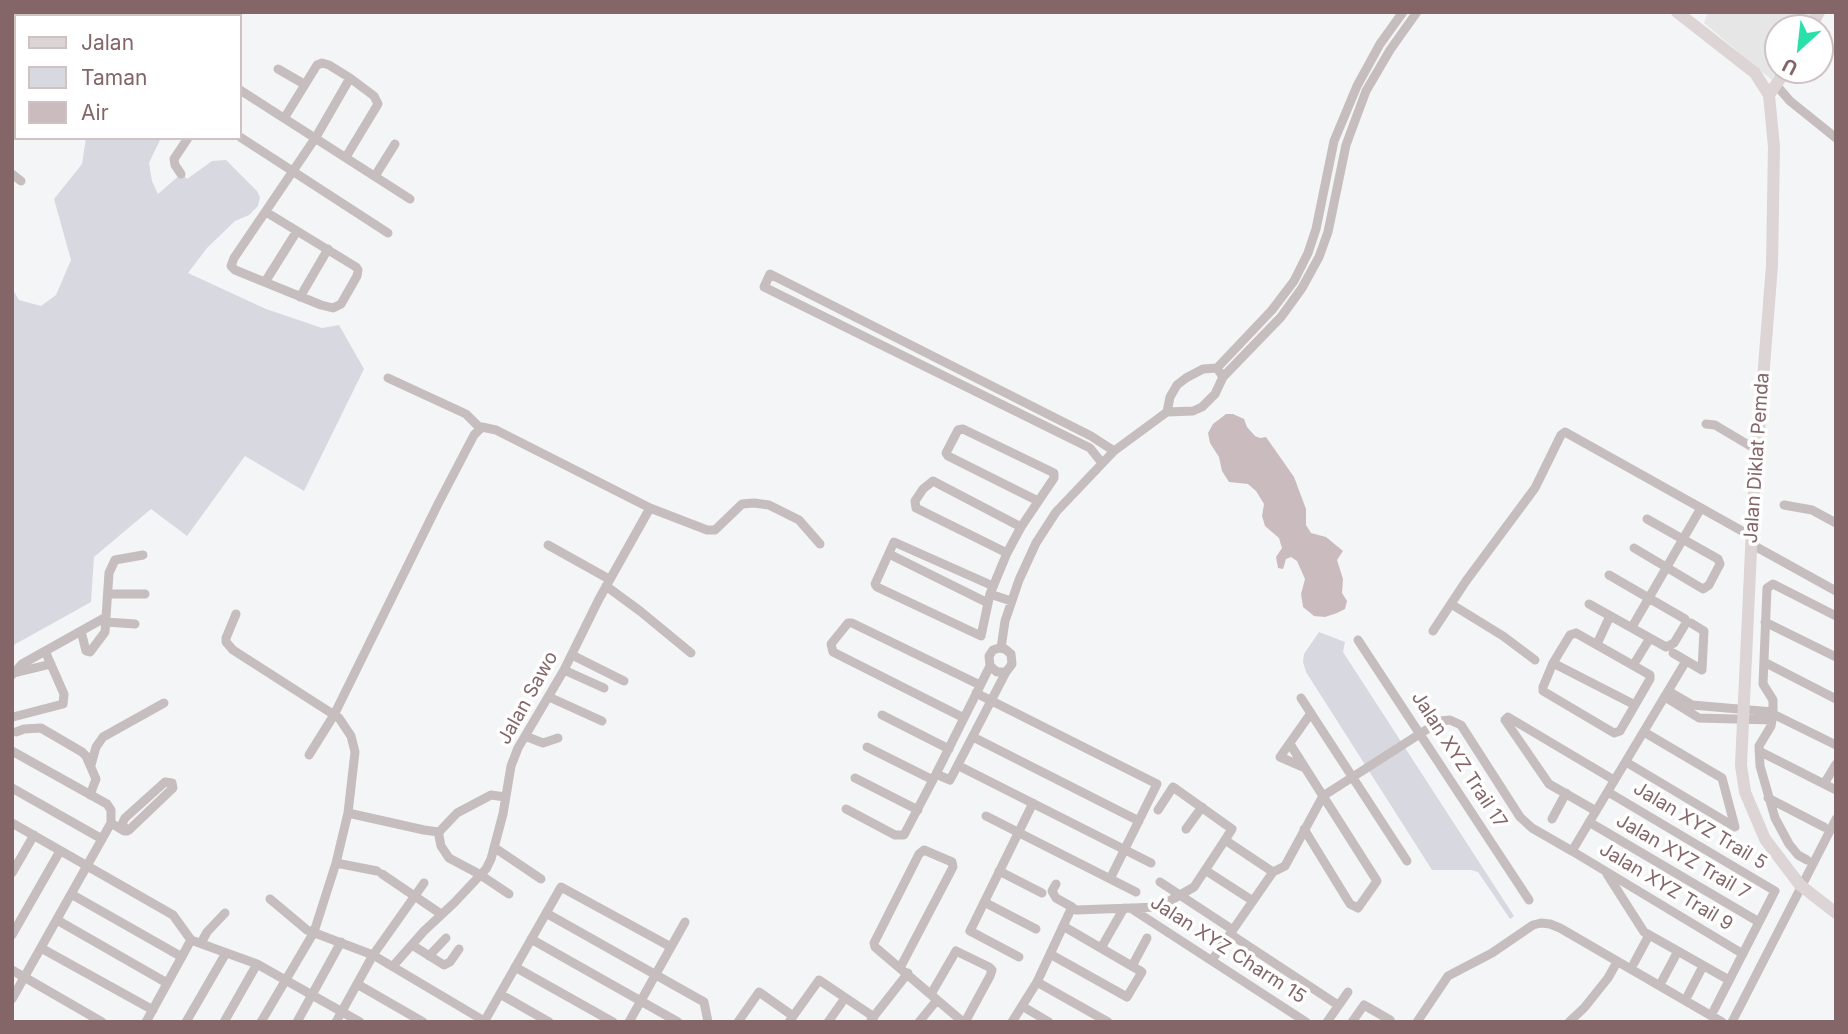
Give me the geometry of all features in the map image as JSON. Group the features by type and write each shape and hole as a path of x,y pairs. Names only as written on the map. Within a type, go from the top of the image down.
{"street":[{"path":"1167,412 1170,397 1177,385 1203,369 1217,368 1272,310 1294,281 1316,229 1334,141 1357,86 1380,44 1403,12"},
{"path":"1001,648 1011,601 1041,534 1056,512 1114,451 1167,412 1192,411 1202,407 1215,394 1223,377 1281,317 1302,288 1319,257 1328,233 1346,145 1366,91 1417,12"},
{"path":"1676,12 1836,138"},
{"path":"285,117 314,68 322,63 350,78 374,96 378,104 346,157"},
{"path":"278,69 304,84"},
{"path":"266,212 358,270 341,304 332,308 300,297 231,266 234,258 316,137 350,78"},
{"path":"1773,91 1777,84"},
{"path":"242,91 410,199"},
{"name":"Jalan Diklat Pemda","path":"1773,91 1772,265 1751,540 1741,765 1745,792 1765,839 1800,885 1836,913"},
{"path":"242,138 388,233"},
{"path":"181,174 174,159 187,140"},
{"path":"374,176 395,144"},
{"path":"12,174 21,181"},
{"path":"265,282 297,231"},
{"path":"300,297 328,249"},
{"path":"1102,463 1086,446 764,287 770,274 1091,436 1114,451"},
{"path":"1217,368 1223,377"},
{"path":"388,378 466,414 480,428"},
{"path":"1706,425 1715,425 1757,450"},
{"path":"309,755 334,715 439,502 480,428 487,426 496,430 650,508 708,530 715,530 743,504 769,506 799,520 820,544"},
{"path":"990,594 894,541 875,586 979,637 982,634 990,594 1007,553 1054,478 1054,473 963,429 954,434 946,453 948,456 1038,501"},
{"path":"1433,631 1535,488 1561,435 1565,432 1836,591"},
{"path":"1086,446 1091,436"},
{"path":"1007,553 916,508 915,501 933,481 1021,527"},
{"path":"1784,505 1812,510 1836,523"},
{"name":"Jalan Sawo","path":"393,966 486,869 495,848 511,766 525,736 572,655 607,583 650,508"},
{"path":"1632,627 1700,510"},
{"path":"1634,548 1703,589 1709,585 1720,565 1720,560 1647,520"},
{"path":"548,545 607,583 691,653"},
{"path":"889,554 1011,601"},
{"path":"81,632 86,651 90,652 105,632 110,573 115,560 143,555"},
{"path":"1589,604 1669,647 1674,643 1686,621 1609,575"},
{"path":"1807,860 1798,855 1789,844 1774,818 1759,751 1773,715 1773,700 1763,684 1767,588 1773,584 1836,616"},
{"path":"109,594 145,594"},
{"path":"1451,604 1503,636 1535,660"},
{"path":"236,614 226,642 233,650 339,718 351,736 355,752 348,813 337,863 314,932 261,1022"},
{"path":"1597,644 1610,616"},
{"path":"13,674 22,664 106,620 135,624"},
{"path":"1766,622 1836,657"},
{"path":"964,718 834,653 830,649 831,644 848,624 852,623 978,689 991,700 1156,783 1110,879"},
{"path":"1673,653 1702,670 1704,631 1691,623"},
{"path":"1573,633 1597,644 1634,664 1650,677 1619,731 1614,733 1543,691 1553,663 1573,633"},
{"path":"1634,664 1650,638"},
{"name":"Jalan XYZ Trail 17","path":"1359,640 1529,900"},
{"path":"846,809 901,836 907,833 935,777 948,749 964,718 989,666 990,654 1001,648 1009,651 1013,658 1012,666 1006,671 951,781 935,777 867,747"},
{"path":"14,736 13,715 62,705 64,694 46,651"},
{"path":"572,655 624,681"},
{"path":"1572,851 1686,661"},
{"path":"1764,662 1836,699"},
{"path":"1553,663 1634,705"},
{"path":"13,674 51,664"},
{"path":"989,666 997,672 1006,671"},
{"path":"564,670 604,688"},
{"path":"1667,694 1692,705 1742,714 1773,715 1836,745"},
{"path":"549,697 602,721"},
{"path":"1301,698 1407,861"},
{"path":"91,765 96,747 103,737 164,703"},
{"path":"1304,768 1280,757 1311,713"},
{"path":"882,715 948,749"},
{"path":"1596,810 1549,784 1505,720 1508,718 1614,780"},
{"name":"Jalan XYZ Trail 9","path":"1322,796 1440,721 1450,720 1461,725 1520,817 1532,828 1743,954"},
{"path":"14,736 24,729 41,728 82,752 96,779 90,795"},
{"path":"1626,762 1735,827 1722,778 1644,732"},
{"path":"525,736 543,743 558,737"},
{"path":"973,737 1139,821"},
{"path":"1290,744 1377,881 1357,908 1350,904 1304,830"},
{"path":"12,751 110,806 111,823 12,999"},
{"path":"1759,751 1836,790"},
{"path":"1824,784 1836,764"},
{"path":"959,766 1152,863"},
{"path":"855,778 918,810"},
{"path":"164,782 172,783 173,788 127,831 122,821 164,782"},
{"path":"1056,884 1052,891 1056,898 1076,910 1158,907 1194,887 1233,829 1173,787 1158,810"},
{"path":"12,788 102,839"},
{"name":"Jalan XYZ Trail 5","path":"1608,792 1775,891 1759,922"},
{"path":"1552,819 1566,793"},
{"path":"439,832 457,813 480,799 491,795 505,797"},
{"path":"1212,960 1273,872 1285,866 1322,796"},
{"path":"1768,799 1824,827"},
{"path":"143,802 151,810"},
{"path":"1019,957 970,932 1033,803"},
{"path":"1186,829 1202,807"},
{"path":"348,813 439,832"},
{"path":"986,816 1136,892"},
{"path":"1732,1022 1836,819"},
{"name":"Jalan XYZ Trail 7","path":"1589,822 1759,922"},
{"path":"12,823 173,915 196,942 257,964 360,1022"},
{"path":"111,823 127,831"},
{"path":"439,832 441,846 449,858 509,894"},
{"path":"12,873 34,835"},
{"path":"1225,840 1273,872"},
{"path":"495,848 541,879"},
{"path":"738,1022 759,992 791,1019 819,980 872,1019 904,970 953,867 952,862 924,850 919,854 874,943 904,970 934,997 964,1022 992,970 956,951 934,997 919,1022"},
{"path":"12,936 60,851"},
{"path":"337,863 380,872 441,914"},
{"path":"1205,870 1253,901"},
{"path":"999,871 1042,893"},
{"path":"1605,871 1644,932 1729,981"},
{"path":"1160,882 1338,1006"},
{"path":"335,1022 373,955 424,883"},
{"path":"270,900 304,928 373,955 485,1021 558,890 565,888 671,947"},
{"path":"71,894 182,957"},
{"path":"984,902 1036,929"},
{"path":"1012,1022 1037,982 1072,907"},
{"path":"1101,948 1127,908"},
{"name":"Jalan XYZ Charm 15","path":"1127,908 1306,1022"},
{"path":"146,1022 182,957 225,913"},
{"path":"546,913 704,1002 708,1022"},
{"path":"57,920 167,983"},
{"path":"629,1022 685,922"},
{"path":"1714,1010 1759,922"},
{"path":"1417,1022 1448,976 1492,953 1533,925 1550,924 1722,1022"},
{"path":"1050,954 1127,997 1142,972 1063,926"},
{"path":"1634,963 1649,934"},
{"path":"429,956 446,938"},
{"path":"1132,966 1147,938"},
{"path":"531,939 678,1022"},
{"path":"297,1022 341,942"},
{"path":"412,944 444,965 450,962 459,949"},
{"path":"41,948 153,1010"},
{"path":"1662,981 1678,951"},
{"path":"186,1022 226,953"},
{"path":"1569,1022 1608,978 1617,962"},
{"path":"224,1022 257,964"},
{"path":"1688,995 1703,966"},
{"path":"515,967 613,1022"},
{"path":"12,970 102,1022"},
{"path":"1037,982 1108,1022"},
{"path":"357,984 423,1022"},
{"path":"1328,1022 1348,992"},
{"path":"500,994 550,1022"},
{"path":"828,1022 845,998"},
{"path":"1352,1022 1364,1005 1390,1021"},
{"path":"1022,1006 1049,1022"}],"shaded area":[{"path":"1708,12 1814,12 1764,14 1764,74 1704,23"}],"green space":[{"path":"86,140 160,140 149,163 152,181 158,194 182,173 187,179 212,161 226,160 257,191 260,197 258,206 249,215 235,221 207,248 188,273 266,309 322,328 339,325 364,369 304,491 245,456 187,536 151,509 94,557 91,602 12,646 12,288 19,300 41,306 56,295 71,260 54,199 82,164"},
{"path":"1319,632 1345,642 1343,652 1514,916 1510,919 1478,872 1432,870 1306,672 1304,654"}],"water":[{"path":"1226,414 1244,419 1255,436 1266,437 1294,477 1306,509 1306,525 1311,533 1326,537 1343,551 1337,560 1343,579 1342,593 1347,601 1345,609 1325,617 1314,616 1303,607 1301,594 1305,579 1297,561 1291,557 1286,559 1283,569 1278,568 1276,557 1282,548 1279,538 1265,526 1262,516 1264,504 1248,484 1229,482 1210,443 1208,433 1213,424"}]}
